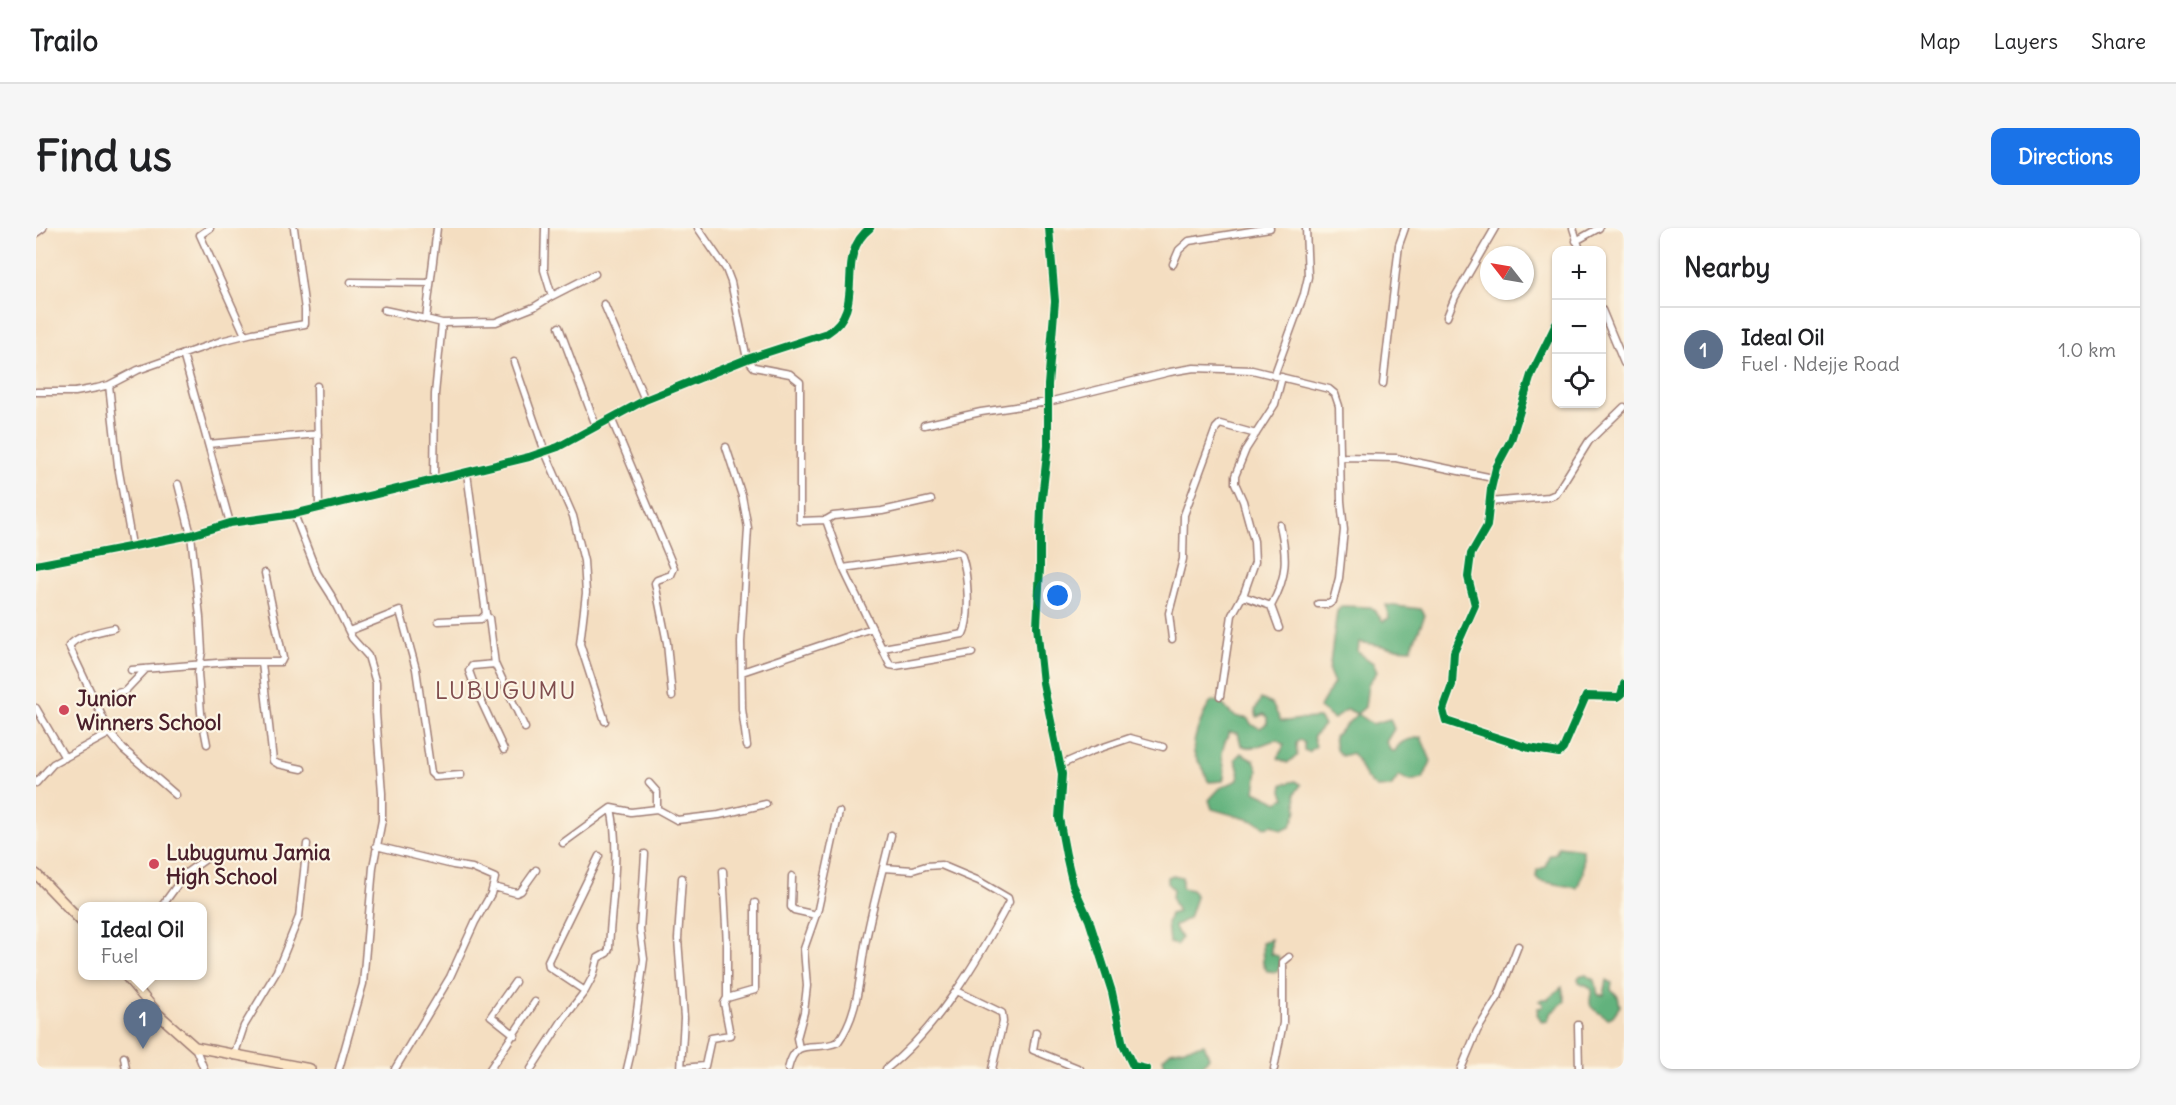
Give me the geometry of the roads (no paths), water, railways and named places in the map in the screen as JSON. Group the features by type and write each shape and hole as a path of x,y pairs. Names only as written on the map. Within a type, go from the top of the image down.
{"street":[{"path":"36,233 43,228"},
{"path":"210,228 200,235 245,335"},
{"path":"36,392 75,392 109,385 138,370 183,354 245,335 305,324 294,228"},
{"path":"426,319 437,228"},
{"path":"545,228 544,270 552,296"},
{"path":"698,228 726,269 731,282 747,359 756,368 790,374 800,382 799,519 802,522 826,520 833,516 882,511 931,500"},
{"path":"36,565 191,535 230,523 294,514 545,452 645,400 747,359 827,333 839,324 849,300 852,254 870,228"},
{"path":"1049,228 1055,301 1048,402 1048,446 1040,516 1037,626 1043,683 1060,765 1062,783 1059,818 1073,885 1089,920 1112,992 1123,1045 1131,1067 1146,1069"},
{"path":"1173,264 1179,250 1189,241 1270,228"},
{"path":"1274,376 1308,277 1306,228"},
{"path":"1383,384 1399,245 1406,228"},
{"path":"1447,317 1455,297 1495,228"},
{"path":"1573,228 1578,246"},
{"path":"1576,241 1599,228"},
{"path":"384,310 442,323 496,322 534,307 595,274"},
{"path":"351,282 430,283"},
{"path":"604,304 645,400"},
{"path":"1606,320 1624,363"},
{"path":"434,481 435,394 442,323"},
{"path":"559,327 596,426"},
{"path":"1552,334 1531,375 1511,440 1493,478 1486,528 1471,554 1468,577 1475,598 1474,610 1454,652 1452,685 1443,710 1446,721 1529,748 1559,753 1563,749 1586,696 1618,697 1621,695 1624,684"},
{"path":"183,354 230,523"},
{"path":"514,363 545,452 573,516 584,561 586,593 580,644 605,721"},
{"path":"924,425 981,412 1048,402 1194,368 1252,370 1334,392 1339,406 1341,501 1344,530 1338,578 1331,603 1318,604"},
{"path":"1220,696 1232,615 1254,567 1255,555 1254,541 1243,501 1234,483 1235,476 1246,449 1275,404 1282,377"},
{"path":"109,385 118,466 132,545"},
{"path":"317,386 319,508"},
{"path":"1489,502 1549,497 1556,494 1589,441 1624,407"},
{"path":"612,418 674,568 671,575 655,582 667,643 672,696"},
{"path":"1172,639 1169,613 1183,559 1184,515 1216,428 1220,424 1256,434"},
{"path":"208,444 318,434"},
{"path":"726,447 744,504 748,528 741,642 742,708 747,746"},
{"path":"1341,457 1396,458 1493,478"},
{"path":"467,473 485,615 489,618 495,664 525,728"},
{"path":"178,484 191,535 200,617 201,665 198,671 201,713 207,744"},
{"path":"294,514 317,573 331,595 352,638 368,656 376,682 382,820 376,846 363,984 339,1069"},
{"path":"826,520 843,568 889,664 893,666 972,653"},
{"path":"1280,628 1271,606 1286,562 1281,525"},
{"path":"843,568 958,552 961,554 966,570 967,617 963,634 883,648"},
{"path":"131,670 229,662 281,662 283,658 265,573"},
{"path":"1243,595 1271,606"},
{"path":"349,631 400,612 416,669 431,773 435,777 461,775"},
{"path":"439,621 481,619 485,615"},
{"path":"114,628 83,636 69,646 110,733 123,749 176,795"},
{"path":"742,672 872,628"},
{"path":"262,663 273,761 302,769"},
{"path":"495,664 472,666 470,671 476,690 504,750"},
{"path":"94,699 124,691 147,668"},
{"path":"36,708 65,758"},
{"path":"36,783 53,764 110,733"},
{"path":"1060,765 1130,738 1163,747"},
{"path":"649,783 657,792 657,809"},
{"path":"563,843 610,808 632,812 657,809 677,820 719,815 766,804"},
{"path":"531,1069 562,1021 585,991 593,976 597,961 609,949 616,859 616,831 610,808"},
{"path":"799,1048 797,1038 804,1012 807,986 804,949 816,915 839,812"},
{"path":"788,1069 791,1056 799,1048 835,1044 840,1040 857,998 865,946 891,835"},
{"path":"234,1056 244,1026 277,971 299,917 307,844"},
{"path":"376,846 472,868 495,878 494,887 450,977 395,1069"},
{"path":"627,1069 644,959 640,922 645,854"},
{"path":"585,991 549,967 548,961 599,855"},
{"path":"165,902 186,873 210,856"},
{"path":"884,868 913,870 941,865 979,881 1008,898 1009,903 957,991 909,1049 886,1069"},
{"path":"494,887 516,893 521,891 536,870"},
{"path":"681,878 678,939 684,1018 682,1068 705,1066 711,1038 730,1035 724,1003 727,998 723,871"},
{"path":"36,874 78,918"},
{"path":"792,876 791,907 794,910 816,915"},
{"path":"727,998 755,990 755,903"},
{"path":"1461,1069 1477,1031 1498,997 1518,946"},
{"path":"1274,1069 1283,1023 1283,962 1289,957"},
{"path":"130,980 158,1014 195,1047 204,1069"},
{"path":"514,1035 491,1016 515,982"},
{"path":"957,991 1002,1013 1003,1022 992,1069"},
{"path":"490,1069 535,1002"},
{"path":"1578,1025 1579,1069"},
{"path":"1036,1032 1033,1050 1080,1069"},
{"path":"195,1047 310,1069"},
{"path":"123,1056 126,1069"}],"place":[{"name":"Junior Winners School","path":"64,710"},
{"name":"Lubugumu Jamia High School","path":"154,864"},
{"name":"Ideal Oil","path":"143,1049"}],"district":[{"name":"LUBUGUMU","path":"506,690"}]}
